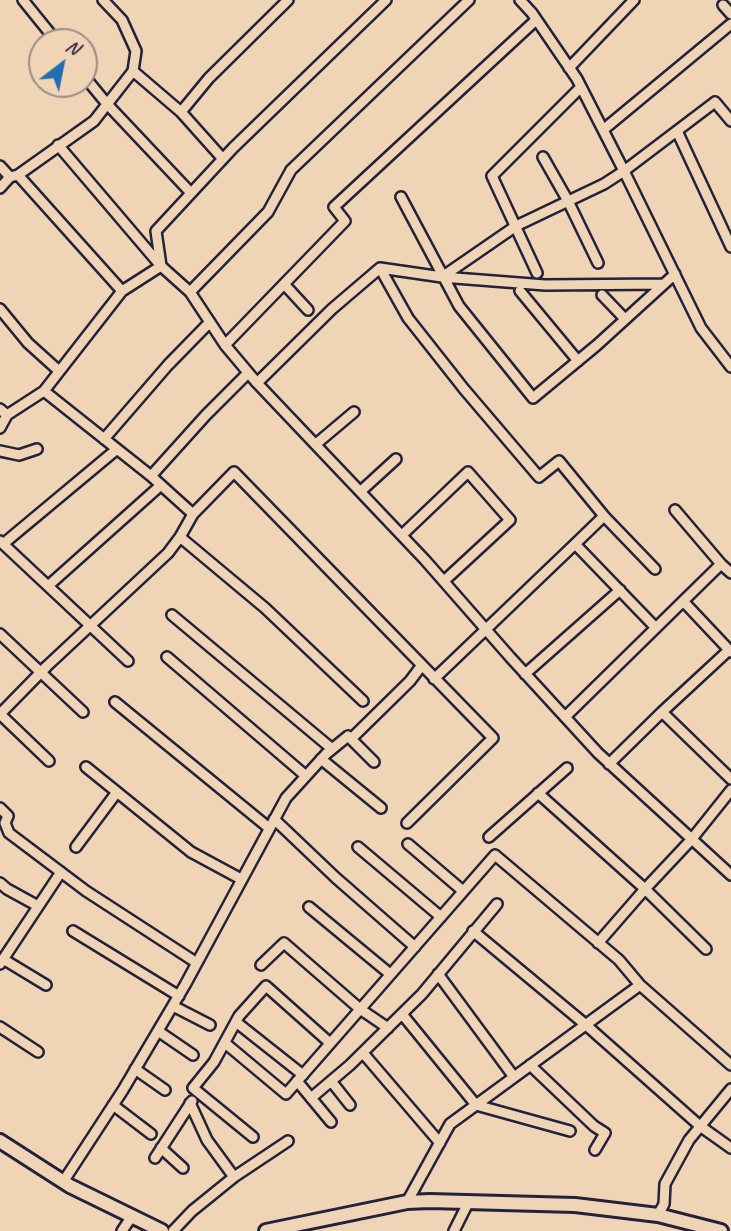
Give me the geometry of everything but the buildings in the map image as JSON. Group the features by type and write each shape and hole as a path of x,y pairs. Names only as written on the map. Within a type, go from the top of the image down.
{"main road":[{"path":"0,1141 64,1182 162,1231"},
{"path":"266,1231 407,1202 469,1201 575,1205 658,1215 721,1231"}],"street":[{"path":"23,0 46,28"},
{"path":"0,188 94,121 133,71 135,51 122,20 103,0"},
{"path":"181,112 209,78 288,0"},
{"path":"161,266 156,231 223,159 386,0"},
{"path":"190,292 268,212 291,170 469,0"},
{"path":"520,0 536,19 581,87 701,328 731,367"},
{"path":"569,68 634,0"},
{"path":"723,5 731,14"},
{"path":"225,345 345,221 334,206 536,19"},
{"path":"603,130 731,24"},
{"path":"133,71 181,112 223,159"},
{"path":"537,273 492,176 581,87"},
{"path":"98,93 191,193"},
{"path":"442,277 516,226 604,184 715,102 727,109 731,121"},
{"path":"677,131 731,247"},
{"path":"58,145 161,266 190,292 225,345 248,373 402,535 525,674 609,764 731,875"},
{"path":"543,157 598,263"},
{"path":"0,166 14,176 122,291"},
{"path":"401,197 459,306 533,398 675,274"},
{"path":"0,428 3,412 44,391 122,291 161,266"},
{"path":"257,383 332,309 380,268 442,277 545,285 664,284"},
{"path":"380,268 408,318 539,477 559,461 604,516 655,569"},
{"path":"284,284 308,310"},
{"path":"520,291 578,361"},
{"path":"602,295 625,320"},
{"path":"0,309 28,343 59,372"},
{"path":"104,439 168,365 210,322"},
{"path":"151,476 248,373"},
{"path":"44,391 151,476 193,514"},
{"path":"316,444 354,412"},
{"path":"0,451 19,455 37,449"},
{"path":"117,449 2,542 128,661"},
{"path":"361,491 396,460"},
{"path":"49,761 0,714 167,553 193,514 234,472 493,738 407,823"},
{"path":"402,535 468,472 510,520 444,582"},
{"path":"48,586 161,485"},
{"path":"675,510 731,573"},
{"path":"434,679 484,628 604,516"},
{"path":"180,537 265,608 363,701"},
{"path":"575,544 656,628"},
{"path":"565,717 721,564"},
{"path":"525,674 620,590"},
{"path":"609,764 730,651 683,601"},
{"path":"172,615 331,748"},
{"path":"0,634 83,712"},
{"path":"167,657 306,776"},
{"path":"351,739 410,681 422,665"},
{"path":"115,702 269,828"},
{"path":"662,712 731,779"},
{"path":"64,1182 179,996 286,798 331,748 348,736 374,762"},
{"path":"321,759 381,808"},
{"path":"86,767 191,852 242,879"},
{"path":"489,837 567,768"},
{"path":"598,943 731,790"},
{"path":"76,847 117,792"},
{"path":"538,793 645,889 706,949"},
{"path":"0,808 8,816 5,823 9,833 86,891 197,963"},
{"path":"274,819 415,947"},
{"path":"408,844 463,891"},
{"path":"358,847 440,917"},
{"path":"225,1043 286,1094 495,855 619,960 639,985 731,1065"},
{"path":"46,985 2,962 61,872"},
{"path":"0,883 38,906"},
{"path":"311,1098 363,1053 402,1014 497,904"},
{"path":"309,907 390,974"},
{"path":"473,930 700,1126 731,1148"},
{"path":"73,931 179,996"},
{"path":"261,965 284,943 360,1009 388,1028"},
{"path":"438,974 514,1077"},
{"path":"407,1202 450,1124 639,985"},
{"path":"253,1137 192,1088 215,1062 236,1022 266,986 330,1043"},
{"path":"173,1006 210,1025"},
{"path":"402,1014 476,1104 570,1131"},
{"path":"236,1022 300,1078 311,1098 331,1122"},
{"path":"0,1027 38,1052"},
{"path":"158,1031 193,1055"},
{"path":"363,1053 440,1143"},
{"path":"530,1065 594,1126 605,1133 595,1150"},
{"path":"135,1069 165,1090"},
{"path":"331,1081 350,1105"},
{"path":"658,1215 664,1204 665,1184 689,1140 731,1089"},
{"path":"155,1158 198,1092"},
{"path":"190,1103 207,1140 234,1177"},
{"path":"113,1105 151,1135"},
{"path":"173,1231 234,1177 288,1141"},
{"path":"161,1148 183,1168"},
{"path":"454,1231 469,1201"},
{"path":"122,1231 132,1216"}]}
